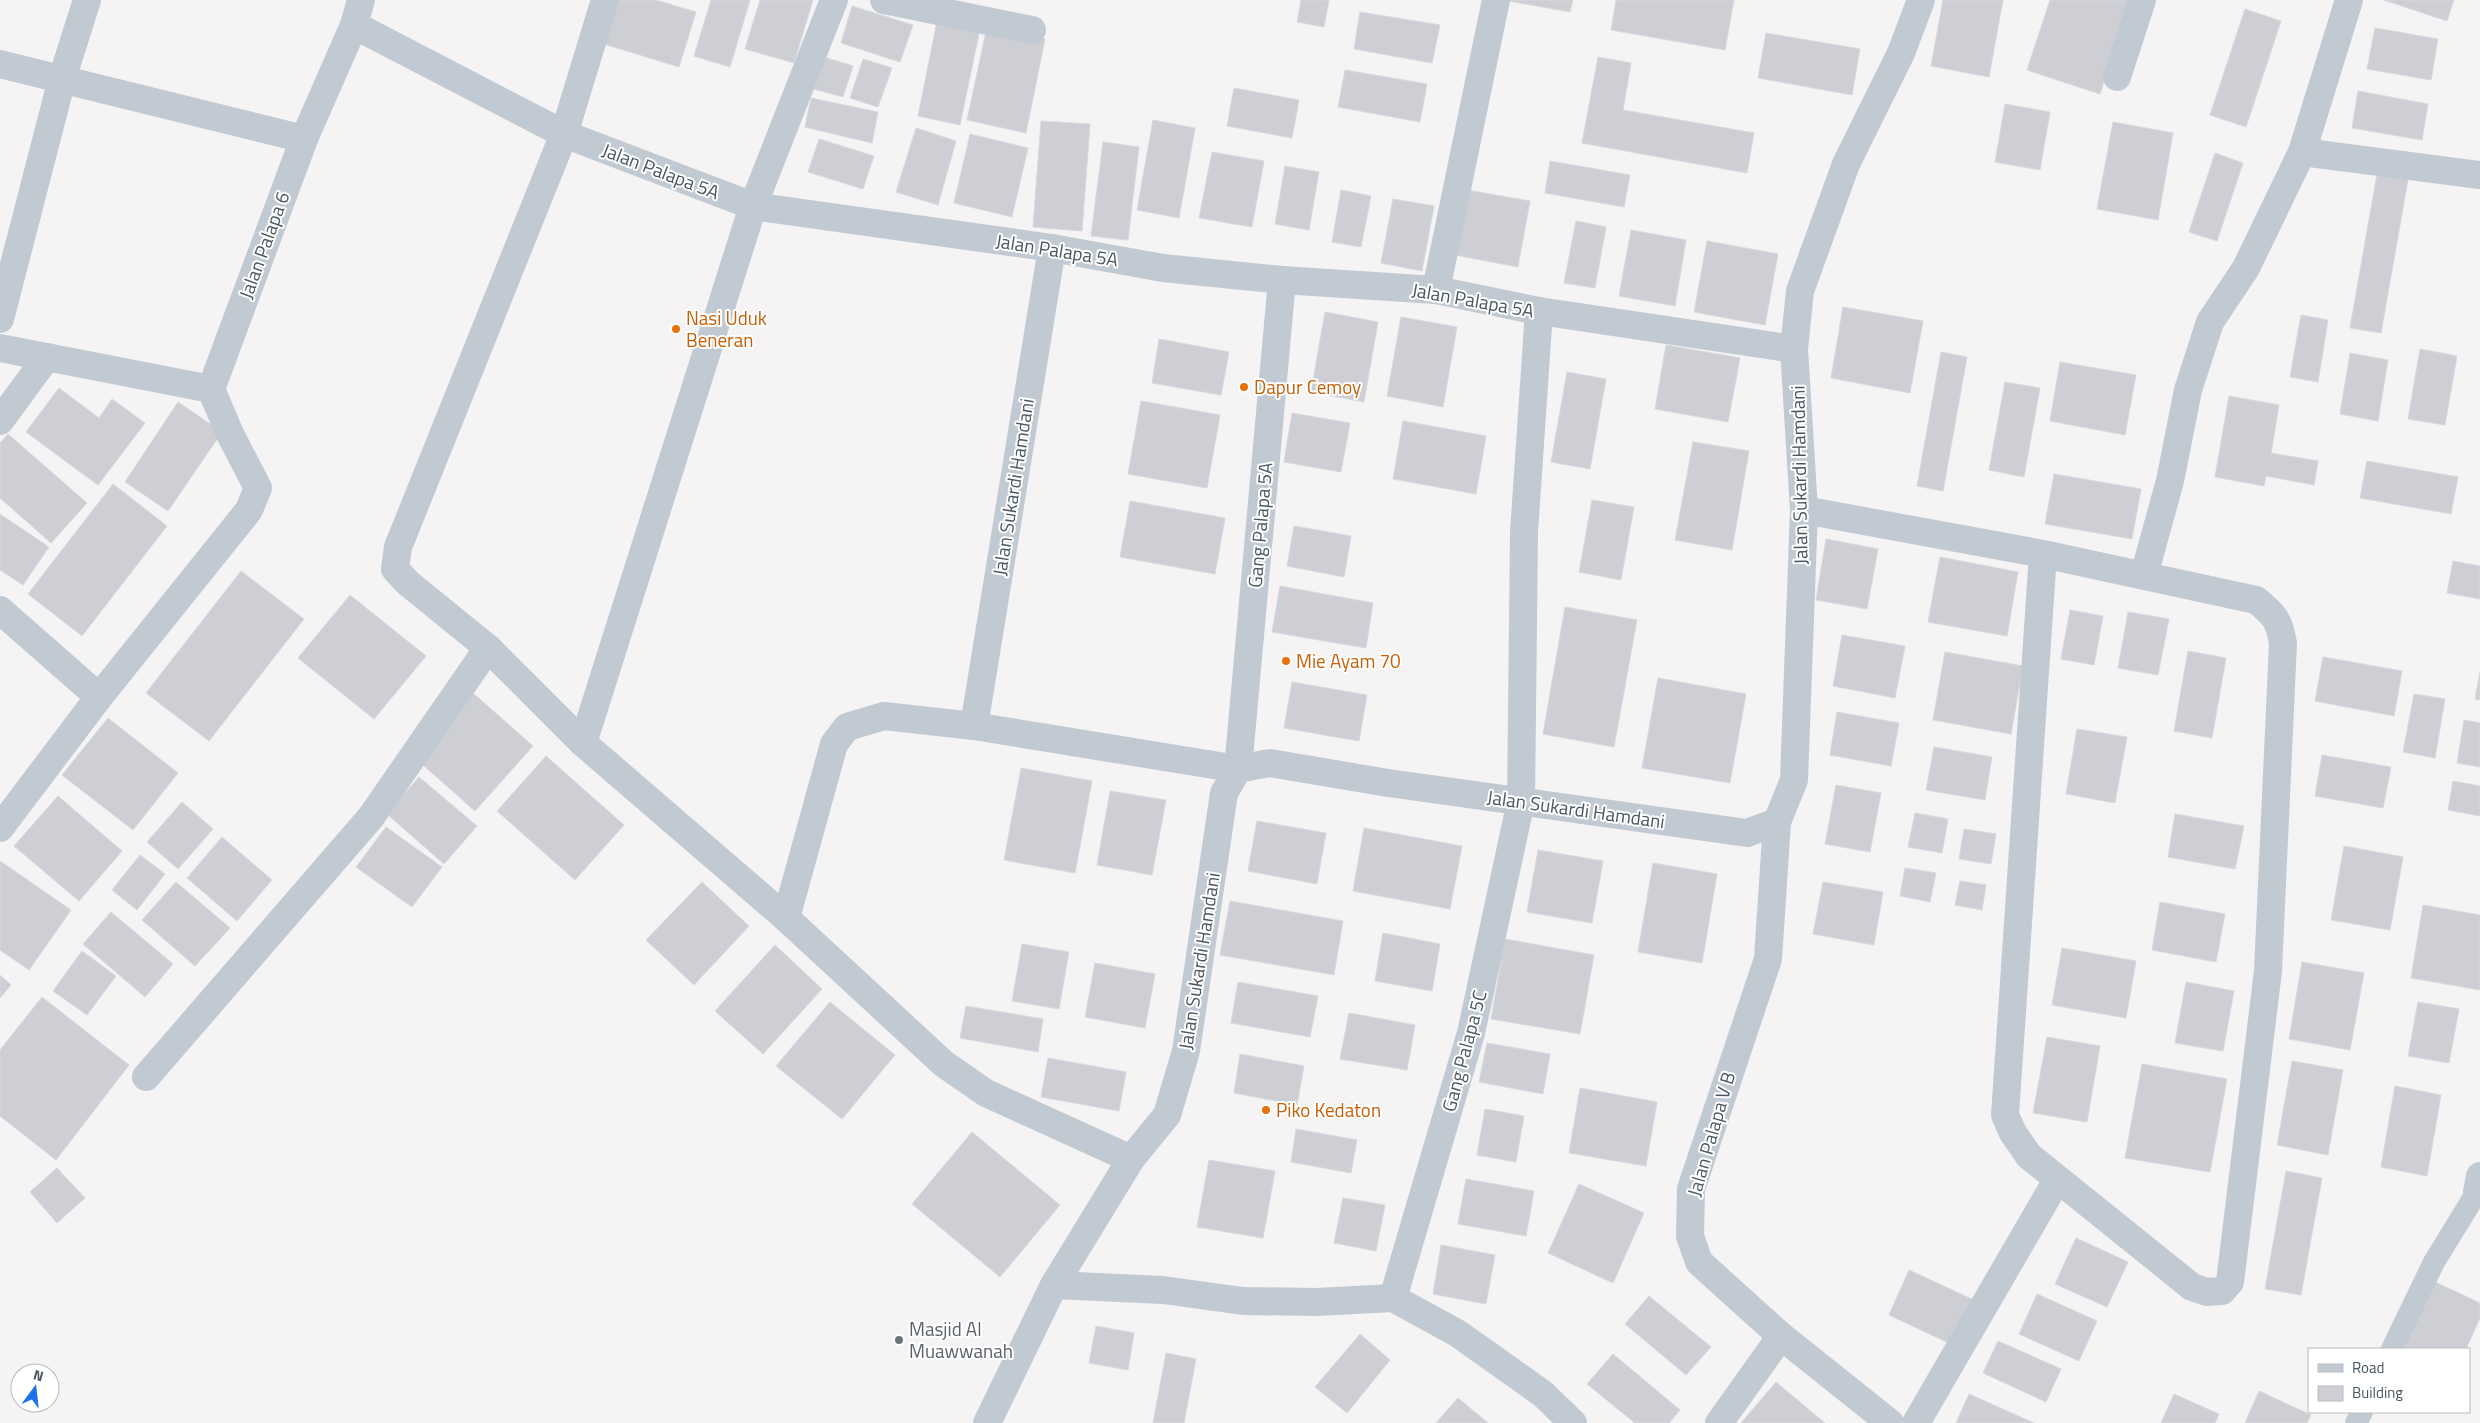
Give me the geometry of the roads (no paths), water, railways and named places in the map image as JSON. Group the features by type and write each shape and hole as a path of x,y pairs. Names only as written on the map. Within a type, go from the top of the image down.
{"street":[{"path":"0,319 62,79 87,0"},
{"path":"604,0 564,134 398,547 395,569 408,583 488,648 583,743 786,918 944,1064 986,1093 1131,1159"},
{"path":"583,743 753,206 834,0"},
{"path":"884,0 1032,30"},
{"path":"1436,290 1496,0"},
{"name":"Jalan Sukardi Hamdani","path":"987,1423 1054,1285 1131,1159 1167,1115 1186,1051 1224,793 1238,769 1270,763 1746,833 1777,822 1794,780 1804,510 1794,349 1800,291 1846,164 1901,53 1921,0"},
{"path":"2117,77 2142,0"},
{"path":"2144,575 2170,481 2188,390 2210,322 2246,268 2302,152 2348,0"},
{"name":"Jalan Palapa 5A","path":"358,13 564,134 753,206 1052,248 1164,268 1282,280 1436,290 1539,311 1794,349"},
{"name":"Jalan Palapa 6","path":"211,389 304,139 358,13"},
{"path":"0,64 304,139"},
{"path":"2302,152 2480,175"},
{"name":"Jalan Sukardi Hamdani","path":"974,726 1052,248"},
{"name":"Gang Palapa 5A","path":"1238,769 1282,280"},
{"name":"Gang Palapa 5C","path":"1393,1298 1471,1033 1521,801 1524,532 1539,311"},
{"path":"0,348 211,389 230,434 258,488 248,510 99,696 0,828"},
{"path":"0,421 47,357"},
{"path":"1804,510 2043,554 2256,600 2272,613 2280,624 2283,643 2268,971 2230,1282 2222,1291 2206,1292 2192,1287 2057,1180 2029,1156 2004,1116 2043,554"},
{"path":"0,610 99,696"},
{"path":"146,1077 371,817 488,648"},
{"path":"786,918 834,744 847,727 884,716 974,726 1238,769"},
{"name":"Jalan Palapa V B","path":"1777,822 1768,959 1691,1189 1690,1236 1699,1262 1781,1336 1890,1423"},
{"path":"1916,1423 2057,1180"},
{"path":"1054,1285 1163,1290 1243,1301 1316,1302 1393,1298 1457,1333 1543,1394 1573,1423"},
{"path":"1719,1423 1781,1336"}],"lane":[{"path":"2392,1348 2434,1262 2479,1187"}],"place":[{"name":"Nasi Uduk Beneran","path":"676,329"},
{"name":"Dapur Cemoy","path":"1244,387"},
{"name":"Mie Ayam 70","path":"1286,661"},
{"name":"Piko Kedaton","path":"1266,1110"},
{"name":"Masjid Al Muawwanah","path":"899,1340"}]}
